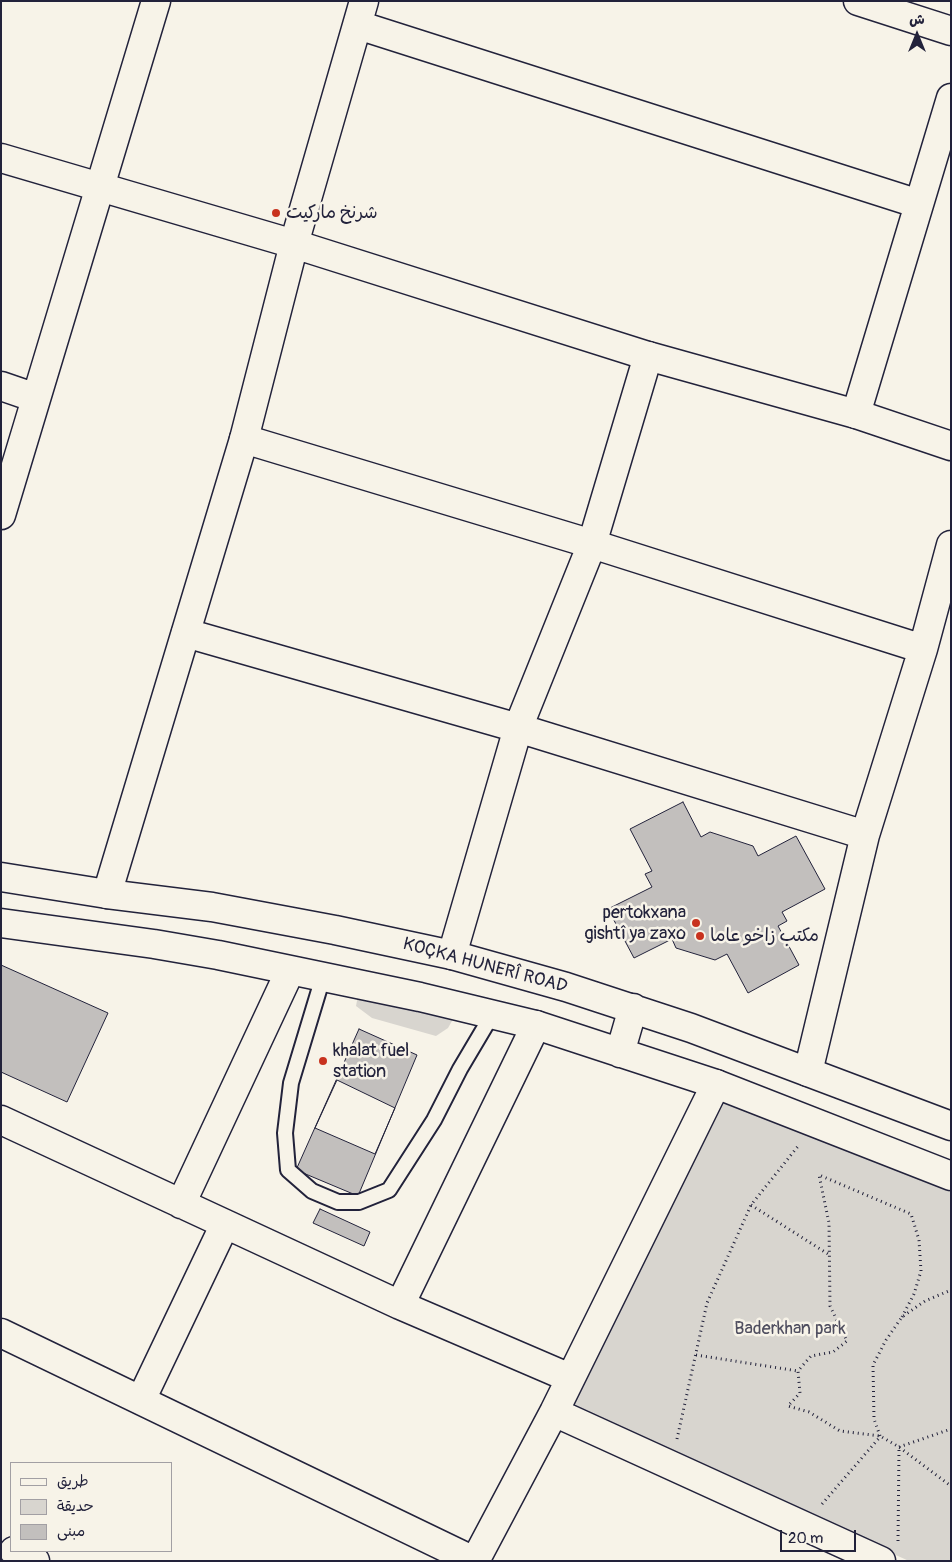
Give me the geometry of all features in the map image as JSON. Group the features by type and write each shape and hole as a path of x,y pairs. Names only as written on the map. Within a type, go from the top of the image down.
{"street":[{"path":"1,515 156,1"},
{"path":"858,1 951,31"},
{"path":"108,894 244,439 294,244 361,13 919,204"},
{"path":"856,414 951,98"},
{"path":"1,158 294,244 648,356 856,414 951,446"},
{"path":"452,955 518,728 592,544 648,356"},
{"path":"1,386 36,398"},
{"path":"244,439 592,544 923,649"},
{"path":"808,1072 866,835 923,649 951,545"},
{"path":"186,633 518,728 866,835"},
{"name":"KOÇKA HUNERÎ ROAD","path":"1,877 108,894 212,907 335,930 452,955 566,987 692,1028 951,1126"},
{"path":"1,923 218,955 492,1014 620,1052 716,1084 951,1176"},
{"path":"181,1204 290,971"},
{"path":"620,1052 633,1008"},
{"path":"400,1305 536,1026"},
{"path":"1,1333 475,1561 554,1412 716,1084"},
{"path":"1,1120 400,1305 570,1378"},
{"path":"141,1400 225,1224"},
{"path":"554,1412 834,1551 889,1553"},
{"path":"17,1552 35,1561"}],"lane":[{"path":"323,977 291,1083 285,1133 288,1170 312,1192 338,1202 359,1202 389,1190 434,1120 460,1069 492,1014"}],"path":[{"path":"676,1446 707,1303 751,1205 800,1143"},
{"path":"880,1436 874,1419 873,1365 914,1294 921,1271 919,1240 912,1214 819,1175 829,1223 830,1306 847,1341 833,1352 811,1356 798,1371 800,1393 788,1406 809,1412 840,1431 880,1436 899,1447 951,1486"},
{"path":"751,1205 829,1255"},
{"path":"902,1317 925,1301 951,1290"},
{"path":"696,1355 798,1371"},
{"path":"899,1447 951,1429"},
{"path":"817,1509 880,1436"},
{"path":"889,1553 899,1447"}],"green space":[{"path":"360,985 457,1012 448,1028 436,1036 372,1018 356,1006"},
{"name":"Baderkhan park","path":"724,1103 951,1192 951,1561 909,1561 570,1408"}],"building":[{"path":"683,802 701,837 710,832 753,846 758,856 796,836 825,889 782,912 787,921 778,926 799,965 748,993 727,954 715,960 676,948 672,939 634,958 608,909 652,887 645,874 652,871 630,829"},
{"path":"1,965 108,1013 67,1102 1,1072"},
{"path":"359,1029 417,1055 358,1196 296,1170"},
{"path":"337,1080 395,1108 375,1154 315,1128"},
{"path":"320,1209 370,1232 364,1246 313,1223"}],"place":[{"name":"شرنخ ماركيت","path":"276,213"},
{"name":"pertokxana gishtî ya zaxo","path":"696,923"},
{"name":"مكتب زاخو عاما","path":"700,936"},
{"name":"khalat fuel station","path":"323,1061"}]}
